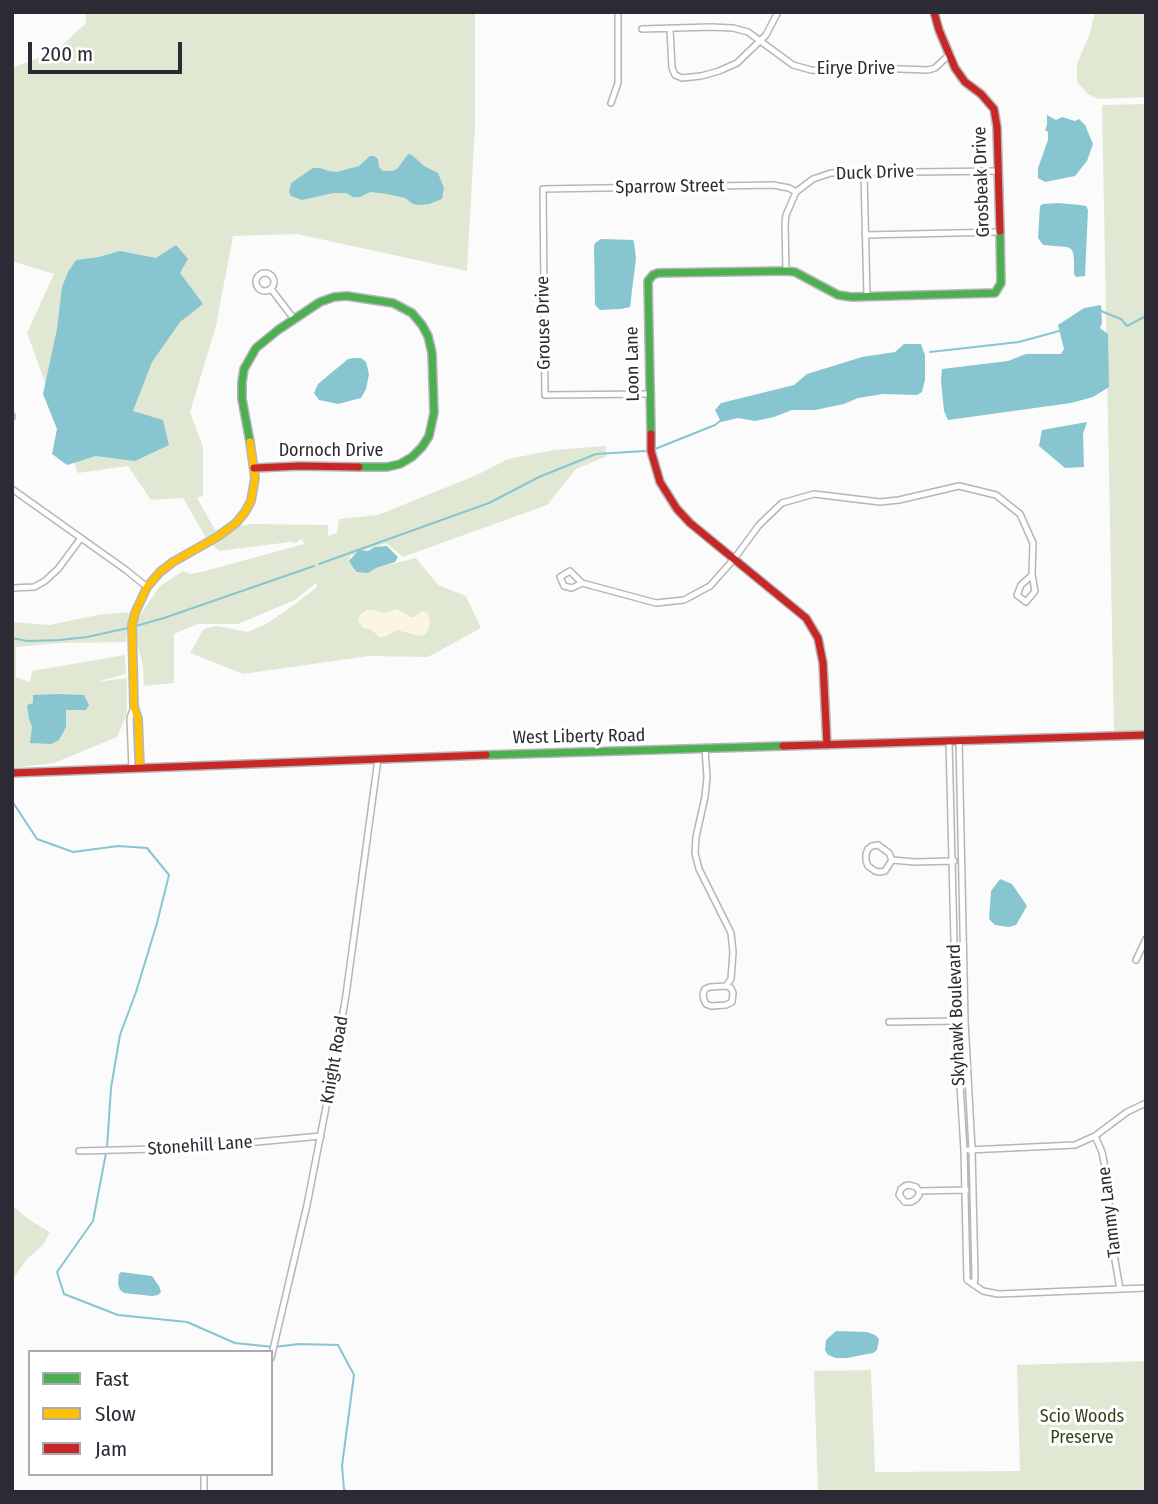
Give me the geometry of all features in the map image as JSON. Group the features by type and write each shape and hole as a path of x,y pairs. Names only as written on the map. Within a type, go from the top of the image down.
{"street":[{"path":"611,103 618,83 618,12"},
{"name":"Grosbeak Drive","path":"934,12 955,68 965,82 981,94 994,110 999,170 1001,283"},
{"path":"670,29 672,68 675,75 686,78 701,76 737,63 766,35 777,13"},
{"name":"Eirye Drive","path":"642,29 733,28 748,32 793,65 835,72 873,68 928,70 935,68 950,54"},
{"name":"Duck Drive","path":"796,192 813,179 824,175 999,170"},
{"path":"864,173 867,297"},
{"name":"Sparrow Street","path":"543,189 773,185 796,192"},
{"name":"Grouse Drive","path":"543,189 545,395 649,394"},
{"path":"786,271 785,220 796,192"},
{"path":"865,235 999,232"},
{"name":"Loon Lane","path":"827,745 823,663 818,638 806,618 690,523 664,489 651,451 650,277 659,273 786,271 795,272 838,295 867,297 995,293 1001,283"},
{"path":"271,289 294,319"},
{"name":"Dornoch Drive","path":"136,768 138,719 134,707 132,648 135,613 147,587 160,572 236,523 251,501 256,478 254,468 242,394 242,382 244,369 256,348 320,302 334,297 347,296 393,303 412,313 428,336 432,353 433,413 429,436 412,457 387,467 254,468"},
{"path":"582,583 572,588 564,586 560,577 570,571 582,583 656,603 684,600 710,586 759,525 782,503 814,494 880,502 959,486 996,495 1020,514 1033,542 1032,575 1035,591 1026,602 1017,595 1021,585 1032,575"},
{"path":"12,489 147,587"},
{"path":"12,587 34,587 45,581 58,569 81,538"},
{"name":"West Liberty Road","path":"12,773 1146,735"},
{"name":"Skyhawk Boulevard","path":"949,741 967,1280 974,1285 958,741"},
{"path":"705,749 707,777 695,853 699,869 731,933 733,970 726,986"},
{"name":"Knight Road","path":"273,1350 321,1136 346,995 378,759"},
{"path":"878,845 892,860 885,871 875,871 868,866 866,853 872,846 878,845"},
{"path":"892,860 961,861"},
{"path":"1136,960 1146,939"},
{"path":"726,986 731,988 733,993 732,1002 726,1005 706,1004 703,994 705,989 726,986"},
{"path":"889,1022 965,1021"},
{"path":"964,1150 1075,1144 1095,1136 1126,1112 1146,1103"},
{"name":"Stonehill Lane","path":"79,1151 193,1148 321,1136"},
{"name":"Tammy Lane","path":"1095,1136 1102,1152 1108,1183 1111,1237 1121,1289"},
{"path":"919,1191 973,1189"},
{"path":"974,1285 990,1293 1007,1294 1146,1288"}],"green space":[{"path":"85,12 475,12 475,127 467,271 297,234 233,236 216,326 190,412 203,447 203,496 197,498 215,530 251,524 328,525 328,536 337,533 339,519 378,515 479,474 508,459 554,450 605,446 607,456 576,469 547,505 403,557 386,543 350,556 355,573 416,558 438,585 466,596 481,628 428,657 369,656 243,674 190,653 204,629 216,626 248,632 266,624 294,605 317,587 316,583 295,600 238,624 198,624 174,634 174,683 144,686 143,666 136,637 138,618 160,586 183,571 191,574 205,571 304,544 301,539 296,543 219,551 205,536 183,498 151,500 128,466 78,473 27,333 54,274 12,261 12,68 55,52 86,23"},
{"path":"1095,12 1146,12 1146,97 1099,99 1088,94 1077,82 1077,64 1090,33"},
{"path":"1146,104 1146,731 1114,732 1102,105"},
{"path":"129,612 126,642 16,647 16,677 30,682 32,671 125,655 126,674 96,682 127,678 127,714 117,737 54,763 12,768 12,622 49,625"},
{"path":"12,1205 50,1232 43,1245 27,1259 12,1280"},
{"name":"Scio Woods Preserve","path":"1146,1361 1146,1492 818,1492 814,1371 871,1370 875,1472 1020,1471 1017,1365"}],"sand":[{"path":"397,609 411,617 422,611 426,612 430,624 426,634 419,636 397,630 385,637 379,637 372,630 362,627 358,621 359,616 366,610 384,613"}],"water":[{"path":"1047,115 1056,120 1062,117 1075,121 1079,119 1085,125 1093,144 1087,161 1075,176 1045,182 1038,178 1038,168 1048,140 1048,132 1045,130"},
{"path":"408,154 438,173 444,188 442,199 418,205 405,198 370,192 360,197 333,193 302,200 291,196 289,192 291,183 313,168 337,172 359,166 370,156 374,156 383,171 393,171"},
{"path":"1058,203 1086,206 1088,210 1085,276 1076,277 1074,274 1071,249 1043,245 1038,238 1040,206"},
{"path":"601,239 634,242 636,258 630,307 600,310 595,305 594,246"},
{"path":"176,245 188,259 180,273 203,304 180,322 152,362 133,411 163,420 169,445 135,461 96,456 67,465 52,454 57,429 43,394 57,329 62,287 68,272 76,260 120,251 156,258"},
{"path":"1101,305 1100,328 1108,334 1109,387 1093,397 1071,403 948,420 944,411 942,369 1008,361 1026,354 1061,354 1064,349 1058,325 1084,308"},
{"path":"904,344 921,344 925,355 925,380 922,392 917,395 883,394 858,398 844,404 815,410 792,410 755,421 738,418 721,422 715,410 721,403 794,385 807,374 862,357 895,352"},
{"path":"361,358 366,362 369,374 361,398 338,404 319,400 314,393 318,384 348,359"},
{"path":"1087,422 1083,434 1084,467 1065,468 1039,446 1042,430"},
{"path":"387,546 398,557 395,562 368,573 356,572 349,561 360,550 368,551"},
{"path":"33,695 84,695 89,705 86,710 66,710 66,727 59,740 51,744 30,743 32,727 27,705 33,703"},
{"path":"1000,879 1012,884 1027,906 1016,925 1009,927 995,925 989,919 991,891"},
{"path":"121,1272 152,1276 161,1292 152,1296 124,1293 118,1284"},
{"path":"836,1331 867,1332 875,1335 879,1339 877,1350 847,1358 828,1355 825,1350 826,1340"}],"waterway":[{"path":"1101,311 1121,319 1127,326 1146,316"},
{"path":"930,352 1019,342 1059,331"},
{"path":"655,449 720,421"},
{"path":"319,564 489,503 539,477 596,454 645,451"},
{"path":"136,626 314,566"},
{"path":"12,638 27,641 60,640 128,628"},
{"path":"12,801 37,839 73,852 118,846 147,848 169,875 136,992 120,1035 111,1088 107,1148"},
{"path":"106,1153 93,1221 57,1272 64,1294 118,1315 187,1322 235,1343 274,1347 299,1344 338,1345 354,1375 342,1466 344,1489 347,1492"}],"traffic: fast":[{"path":"651,434 648,281 653,275 786,271 795,272 838,295 852,297 995,293 1001,283 1000,231"},
{"path":"250,442 242,399 242,382 244,369 256,348 320,302 334,297 347,296 393,303 412,313 428,336 432,353 434,413 429,436 412,457 387,467 359,467"},
{"path":"486,755 783,746"}],"traffic: slow":[{"path":"140,768 138,719 134,707 132,625 135,613 147,587 160,572 217,537 236,523 245,512 251,501 255,478 250,442"}],"traffic: jam":[{"path":"934,12 955,68 965,82 981,94 994,109 997,127 1000,231"},
{"path":"651,434 651,451 660,482 677,509 690,523 806,618 818,638 823,663 827,745"},
{"path":"254,468 359,467"},
{"path":"783,746 1146,735"},
{"path":"12,773 486,755"}]}
